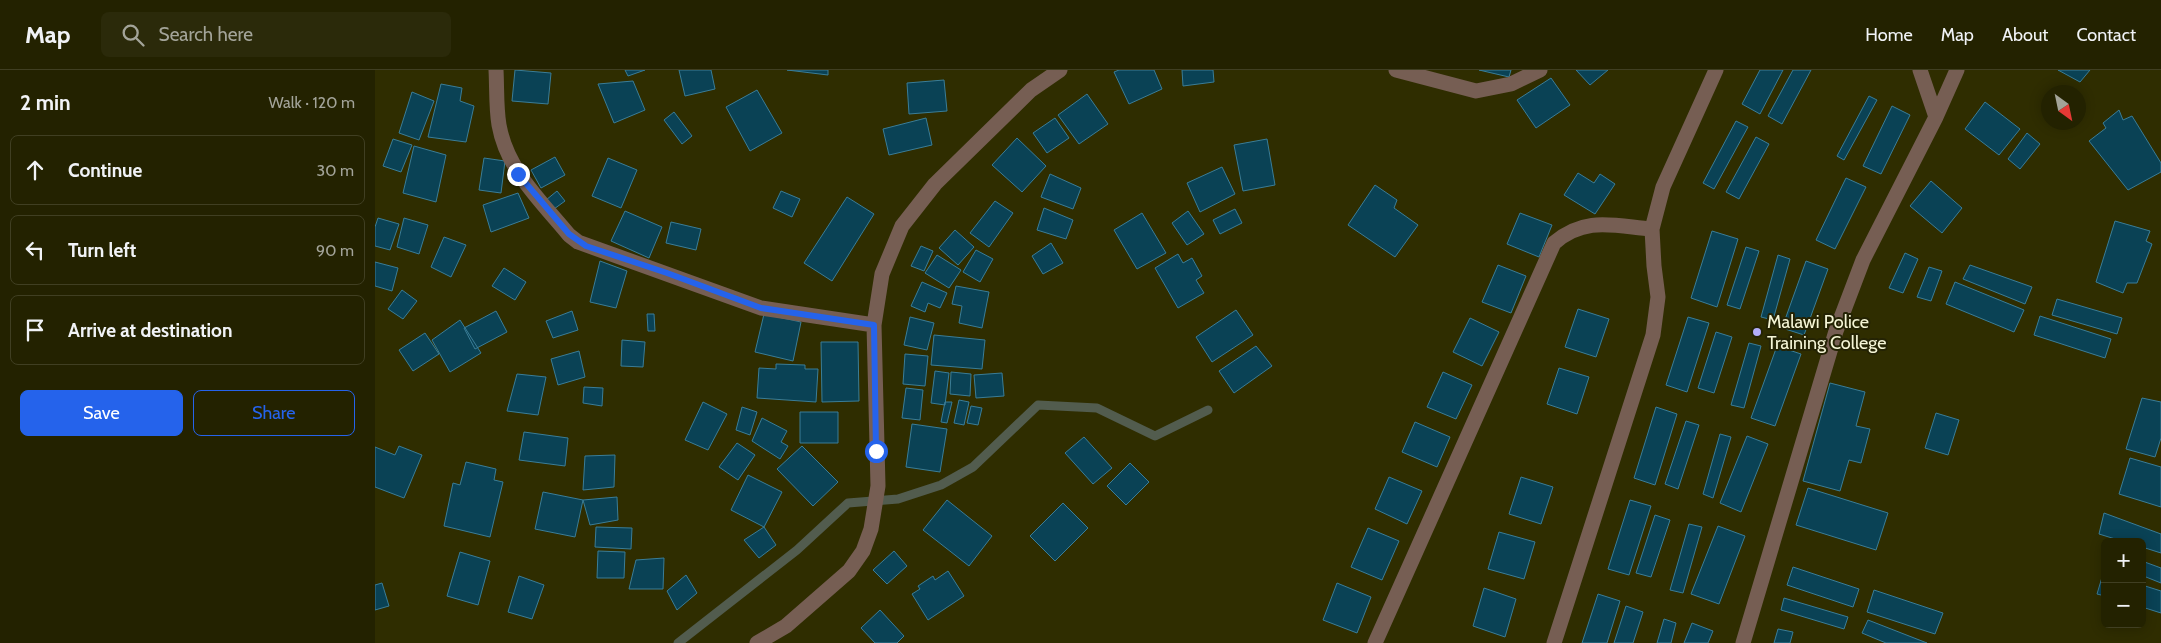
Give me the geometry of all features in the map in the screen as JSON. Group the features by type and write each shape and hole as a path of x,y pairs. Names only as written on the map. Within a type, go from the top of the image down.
{"street":[{"path":"496,70 499,124 508,154 518,174 578,242 761,308 874,325"},
{"path":"757,643 786,626 849,571 863,551 871,529 878,486 874,325 882,274 902,226 935,184 1031,90 1060,70"},
{"path":"1396,70 1476,91 1511,84 1540,70"},
{"path":"1554,643 1653,335 1658,297 1652,229 1663,187 1716,70"},
{"path":"1921,70 1936,117"},
{"path":"1743,643 1836,331 1863,260 1936,117 1957,70"},
{"path":"1375,643 1554,243 1567,232 1590,224 1652,229"}],"building":[{"path":"515,70 551,73 548,104 512,101"},
{"path":"625,70 645,70 628,76"},
{"path":"679,70 711,70 715,89 685,96"},
{"path":"787,70 828,70 828,75"},
{"path":"1119,70 1154,70 1162,89 1129,104 1114,72"},
{"path":"1182,70 1213,70 1214,82 1183,86"},
{"path":"1479,70 1511,70 1509,77"},
{"path":"1576,70 1608,70 1590,85"},
{"path":"1760,70 1783,70 1760,114 1742,104"},
{"path":"1793,70 1811,70 1782,124 1768,116"},
{"path":"2058,70 2090,70 2080,82"},
{"path":"1551,78 1570,105 1536,128 1517,100"},
{"path":"944,80 947,111 909,114 907,83"},
{"path":"633,81 645,110 614,123 598,84"},
{"path":"441,84 462,88 460,101 474,106 466,142 428,137"},
{"path":"757,90 782,133 750,151 726,107"},
{"path":"412,92 434,101 419,140 399,133"},
{"path":"1087,94 1108,124 1079,144 1058,115"},
{"path":"1869,96 1877,100 1844,160 1837,156"},
{"path":"1985,102 2020,129 1999,155 1965,129"},
{"path":"1892,106 1910,115 1881,174 1863,166"},
{"path":"2119,110 2123,120 2132,116 2161,163 2161,172 2128,190 2089,141 2106,128 2103,123"},
{"path":"674,112 692,136 682,144 664,120"},
{"path":"926,118 932,145 889,155 883,129"},
{"path":"1055,118 1069,138 1047,153 1033,133"},
{"path":"1736,121 1748,127 1714,189 1703,183"},
{"path":"2027,133 2040,144 2020,169 2008,159"},
{"path":"1756,137 1769,144 1739,199 1726,192"},
{"path":"1017,138 1046,166 1022,192 992,165"},
{"path":"393,139 412,145 401,172 383,166"},
{"path":"1267,139 1275,185 1243,191 1234,145"},
{"path":"414,146 446,155 436,202 403,193"},
{"path":"555,157 565,175 541,188 531,170"},
{"path":"484,158 505,161 501,193 479,190"},
{"path":"608,158 637,170 621,208 592,196"},
{"path":"1222,167 1235,194 1200,212 1187,183"},
{"path":"1578,173 1594,183 1600,174 1615,184 1595,214 1564,195"},
{"path":"1050,174 1081,188 1073,209 1041,197"},
{"path":"1846,178 1866,187 1835,249 1816,240"},
{"path":"1931,181 1962,208 1942,233 1910,206"},
{"path":"1375,185 1397,200 1394,208 1418,225 1395,257 1348,225"},
{"path":"557,191 565,201 554,209 546,200"},
{"path":"781,191 800,199 792,217 773,208"},
{"path":"518,193 529,218 491,232 483,205"},
{"path":"847,197 874,214 832,281 804,263"},
{"path":"995,201 1013,213 989,247 970,233"},
{"path":"1044,208 1073,220 1066,239 1037,230"},
{"path":"1235,209 1242,223 1220,234 1213,220"},
{"path":"625,211 662,227 649,258 611,241"},
{"path":"1188,211 1204,234 1187,245 1172,223"},
{"path":"1142,213 1166,253 1137,269 1114,230"},
{"path":"1520,213 1552,225 1539,257 1507,244"},
{"path":"378,218 399,224 390,250 375,246 375,227"},
{"path":"404,218 428,225 419,254 397,247"},
{"path":"2115,221 2150,231 2146,241 2152,244 2137,283 2127,283 2123,293 2096,282"},
{"path":"671,222 701,229 696,250 666,243"},
{"path":"955,230 974,247 958,265 939,248"},
{"path":"1712,231 1738,239 1717,307 1691,298"},
{"path":"444,237 466,245 451,277 431,267"},
{"path":"1051,243 1063,263 1043,274 1032,256"},
{"path":"921,246 933,251 924,271 911,266"},
{"path":"1746,247 1759,251 1740,309 1727,305"},
{"path":"976,250 993,259 980,282 963,272"},
{"path":"1905,253 1918,259 1903,293 1889,288"},
{"path":"1178,254 1183,263 1192,258 1202,276 1196,280 1204,293 1178,308 1155,268"},
{"path":"937,255 961,270 949,288 925,273"},
{"path":"1778,255 1790,259 1773,320 1761,317"},
{"path":"600,261 627,271 616,308 590,302"},
{"path":"1806,261 1828,269 1804,335 1782,328"},
{"path":"375,262 398,268 392,291 375,286"},
{"path":"1498,265 1526,276 1511,313 1482,302"},
{"path":"1970,265 2032,287 2025,304 1963,279"},
{"path":"1929,267 1942,271 1931,301 1917,297"},
{"path":"504,268 526,282 515,300 492,286"},
{"path":"922,282 947,293 940,308 928,303 925,312 911,306"},
{"path":"1955,282 2024,310 2014,332 1946,304"},
{"path":"956,286 989,292 982,328 959,323 962,306 952,304"},
{"path":"402,290 417,301 403,319 388,309"},
{"path":"2057,299 2122,318 2117,334 2052,315"},
{"path":"1578,309 1609,319 1596,357 1565,347"},
{"path":"1236,310 1253,335 1212,362 1196,337"},
{"path":"496,311 507,332 475,349 464,328"},
{"path":"572,311 578,330 553,338 546,321"},
{"path":"647,314 654,314 655,331 648,331"},
{"path":"764,314 801,322 793,361 755,352"},
{"path":"2040,316 2111,339 2105,358 2034,335"},
{"path":"910,317 934,323 927,350 904,345"},
{"path":"1688,317 1709,323 1687,392 1666,385"},
{"path":"1470,318 1499,332 1482,366 1453,352"},
{"path":"460,320 481,353 450,372 432,340"},
{"path":"1716,332 1732,337 1714,393 1698,388"},
{"path":"425,333 439,354 413,371 399,350"},
{"path":"934,335 985,340 982,369 931,365"},
{"path":"622,340 645,342 643,367 621,366"},
{"path":"821,342 858,342 859,401 822,402"},
{"path":"1749,343 1761,346 1744,408 1731,405"},
{"path":"1256,346 1272,366 1234,393 1219,371"},
{"path":"1777,346 1801,354 1775,426 1751,418"},
{"path":"579,351 585,377 558,385 551,359"},
{"path":"905,354 928,356 925,386 903,384"},
{"path":"776,364 805,365 805,369 818,369 816,402 757,398 759,368 776,369"},
{"path":"1559,368 1589,377 1577,414 1547,404"},
{"path":"935,371 949,373 945,405 931,403"},
{"path":"951,372 971,374 970,396 950,394"},
{"path":"1443,372 1472,385 1456,419 1427,407"},
{"path":"1002,373 1004,396 976,398 974,375"},
{"path":"517,374 546,377 538,415 507,411"},
{"path":"1830,383 1865,392 1856,426 1870,429 1861,463 1849,460 1840,491 1803,481"},
{"path":"584,387 603,388 602,406 583,403"},
{"path":"906,388 923,390 920,420 902,418"},
{"path":"2142,398 2161,402 2161,438 2155,457 2126,449"},
{"path":"959,400 969,402 964,425 954,423"},
{"path":"703,402 727,414 708,450 685,440"},
{"path":"945,402 952,402 947,423 941,422"},
{"path":"971,406 982,408 978,425 967,423"},
{"path":"742,407 757,412 750,435 736,430"},
{"path":"1656,407 1677,414 1655,485 1634,478"},
{"path":"800,412 838,412 838,443 800,443"},
{"path":"1936,413 1959,420 1948,455 1925,448"},
{"path":"762,418 787,431 781,442 788,446 780,459 752,441"},
{"path":"1686,421 1699,425 1678,489 1665,484"},
{"path":"1415,422 1450,437 1437,467 1402,452"},
{"path":"912,424 947,429 940,472 906,467"},
{"path":"524,432 568,438 565,466 519,460"},
{"path":"1720,434 1731,437 1713,498 1703,494"},
{"path":"1747,436 1768,444 1741,512 1720,503"},
{"path":"1084,437 1112,468 1093,484 1065,453"},
{"path":"737,443 755,455 738,480 719,467"},
{"path":"399,446 422,455 404,498 375,487 375,447 395,455"},
{"path":"802,446 838,482 813,506 777,469"},
{"path":"615,455 614,487 583,490 585,456"},
{"path":"2130,458 2161,467 2161,507 2119,494"},
{"path":"466,462 496,469 494,480 503,482 490,537 444,526 453,483 460,485"},
{"path":"1130,463 1149,482 1126,505 1107,486"},
{"path":"748,475 782,492 764,527 731,510"},
{"path":"1389,477 1422,491 1407,524 1375,509"},
{"path":"1521,477 1553,487 1541,524 1509,514"},
{"path":"1808,488 1888,513 1876,550 1796,525"},
{"path":"543,492 583,500 575,537 535,529"},
{"path":"617,497 618,520 590,525 583,500"},
{"path":"947,500 992,536 969,566 923,530"},
{"path":"1630,500 1651,506 1629,575 1608,569"},
{"path":"1063,503 1088,528 1055,561 1030,536"},
{"path":"2104,513 2161,534 2161,553 2146,548 2146,538 2112,538 2099,534"},
{"path":"1655,515 1670,520 1651,577 1636,573"},
{"path":"1689,524 1702,527 1683,593 1670,590"},
{"path":"1718,526 1745,536 1719,604 1691,594"},
{"path":"596,527 632,528 631,549 595,547"},
{"path":"764,527 776,545 759,558 744,540"},
{"path":"1368,528 1399,541 1382,580 1351,567"},
{"path":"1499,532 1535,542 1524,579 1488,569"},
{"path":"598,551 625,552 624,578 597,578"},
{"path":"894,551 907,566 887,584 873,570"},
{"path":"460,552 490,561 478,605 447,596"},
{"path":"664,558 663,589 629,589 636,560"},
{"path":"2146,562 2161,568 2161,583 2146,577"},
{"path":"1793,567 1859,589 1853,607 1787,585"},
{"path":"948,571 964,596 928,620 912,594 920,589 918,586 933,576 935,580"},
{"path":"686,575 697,593 677,610 667,591"},
{"path":"519,576 544,585 532,619 508,612"},
{"path":"2101,581 2101,595 2097,594"},
{"path":"382,583 389,606 375,610 375,585"},
{"path":"1337,583 1371,597 1357,633 1323,620"},
{"path":"2146,586 2161,591 2161,613 2146,608"},
{"path":"1484,588 1516,599 1505,637 1473,626"},
{"path":"1874,590 1943,613 1935,634 1867,612"},
{"path":"1598,594 1620,601 1607,643 1582,643"},
{"path":"1784,598 1848,617 1844,629 1781,610"},
{"path":"1626,606 1643,612 1633,643 1614,643"},
{"path":"880,610 904,636 897,643 875,643 861,628"},
{"path":"1664,619 1676,623 1671,643 1657,643"},
{"path":"1868,620 1927,643 1886,643 1862,633"},
{"path":"1692,623 1713,631 1708,643 1684,643"},
{"path":"1778,629 1793,632 1790,643 1774,643"}],"waterway":[{"path":"678,643 797,550 848,503 898,499 941,485 973,467 1038,405 1097,408 1155,436 1208,410"}],"place":[{"name":"Malawi Police Training College","path":"1757,332"}],"route":[{"path":"518,174 569,234 586,246 667,273 761,308 874,325 876,451"}]}
